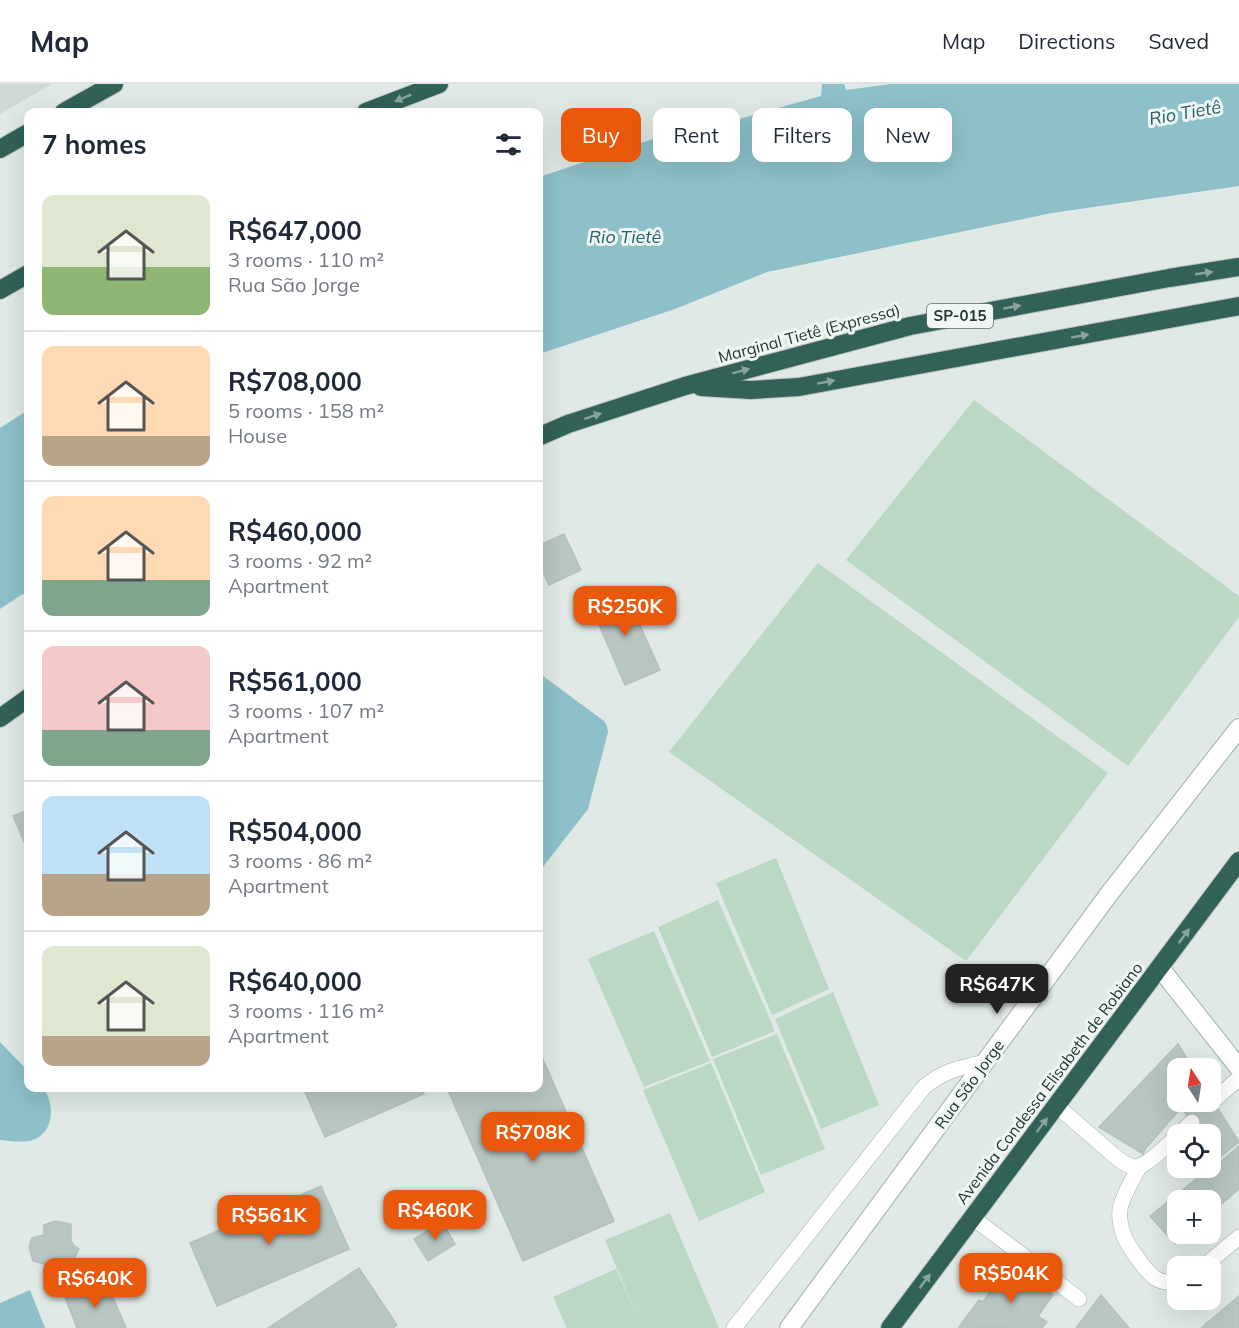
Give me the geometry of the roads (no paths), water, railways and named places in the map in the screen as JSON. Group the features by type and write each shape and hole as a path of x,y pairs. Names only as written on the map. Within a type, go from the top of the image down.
{"highway":[{"path":"71,108 114,84"},
{"path":"376,108 439,84"},
{"path":"0,149 24,135"},
{"name":"Marginal Tietê (Expressa)","path":"543,434 685,386 910,326 1239,267"},
{"path":"0,290 24,276"},
{"path":"685,386 751,390 799,387 1239,306"},
{"path":"0,718 24,701"},
{"name":"Avenida Condessa Elisabeth de Robiano","path":"896,1325 1239,861"}],"street":[{"name":"Rua São Jorge","path":"789,1328 1109,894 1239,728"},
{"path":"1160,968 1239,1068"}],"lane":[{"path":"734,1328 924,1087 936,1077 949,1071 985,1062"},
{"path":"1221,1095 1239,1078"},
{"path":"1057,1106 1118,1159 1129,1166 1140,1166"},
{"path":"1167,1145 1140,1166 1122,1201 1120,1211 1120,1221 1125,1237 1146,1269 1155,1278 1167,1282"},
{"path":"973,1218 1079,1299"},
{"path":"1215,1256 1239,1237"}],"water":[{"name":"Rio Tietê","path":"822,84 844,84 846,90 891,84 1239,84 1239,186 1052,213 767,272 675,309 543,353 543,176 584,162 641,162 641,143 653,139 653,162 740,162 740,119 752,115 752,162 852,162 852,108 778,108 821,96"},
{"path":"24,413 24,594 0,609 0,428"},
{"path":"543,676 604,721 607,726 608,732 588,809 543,867"},
{"path":"0,1042 24,1067 24,1092 46,1092 50,1101 51,1117 46,1131 33,1140 21,1142 0,1140"},
{"path":"30,1290 45,1328 0,1328 0,1303"}]}
